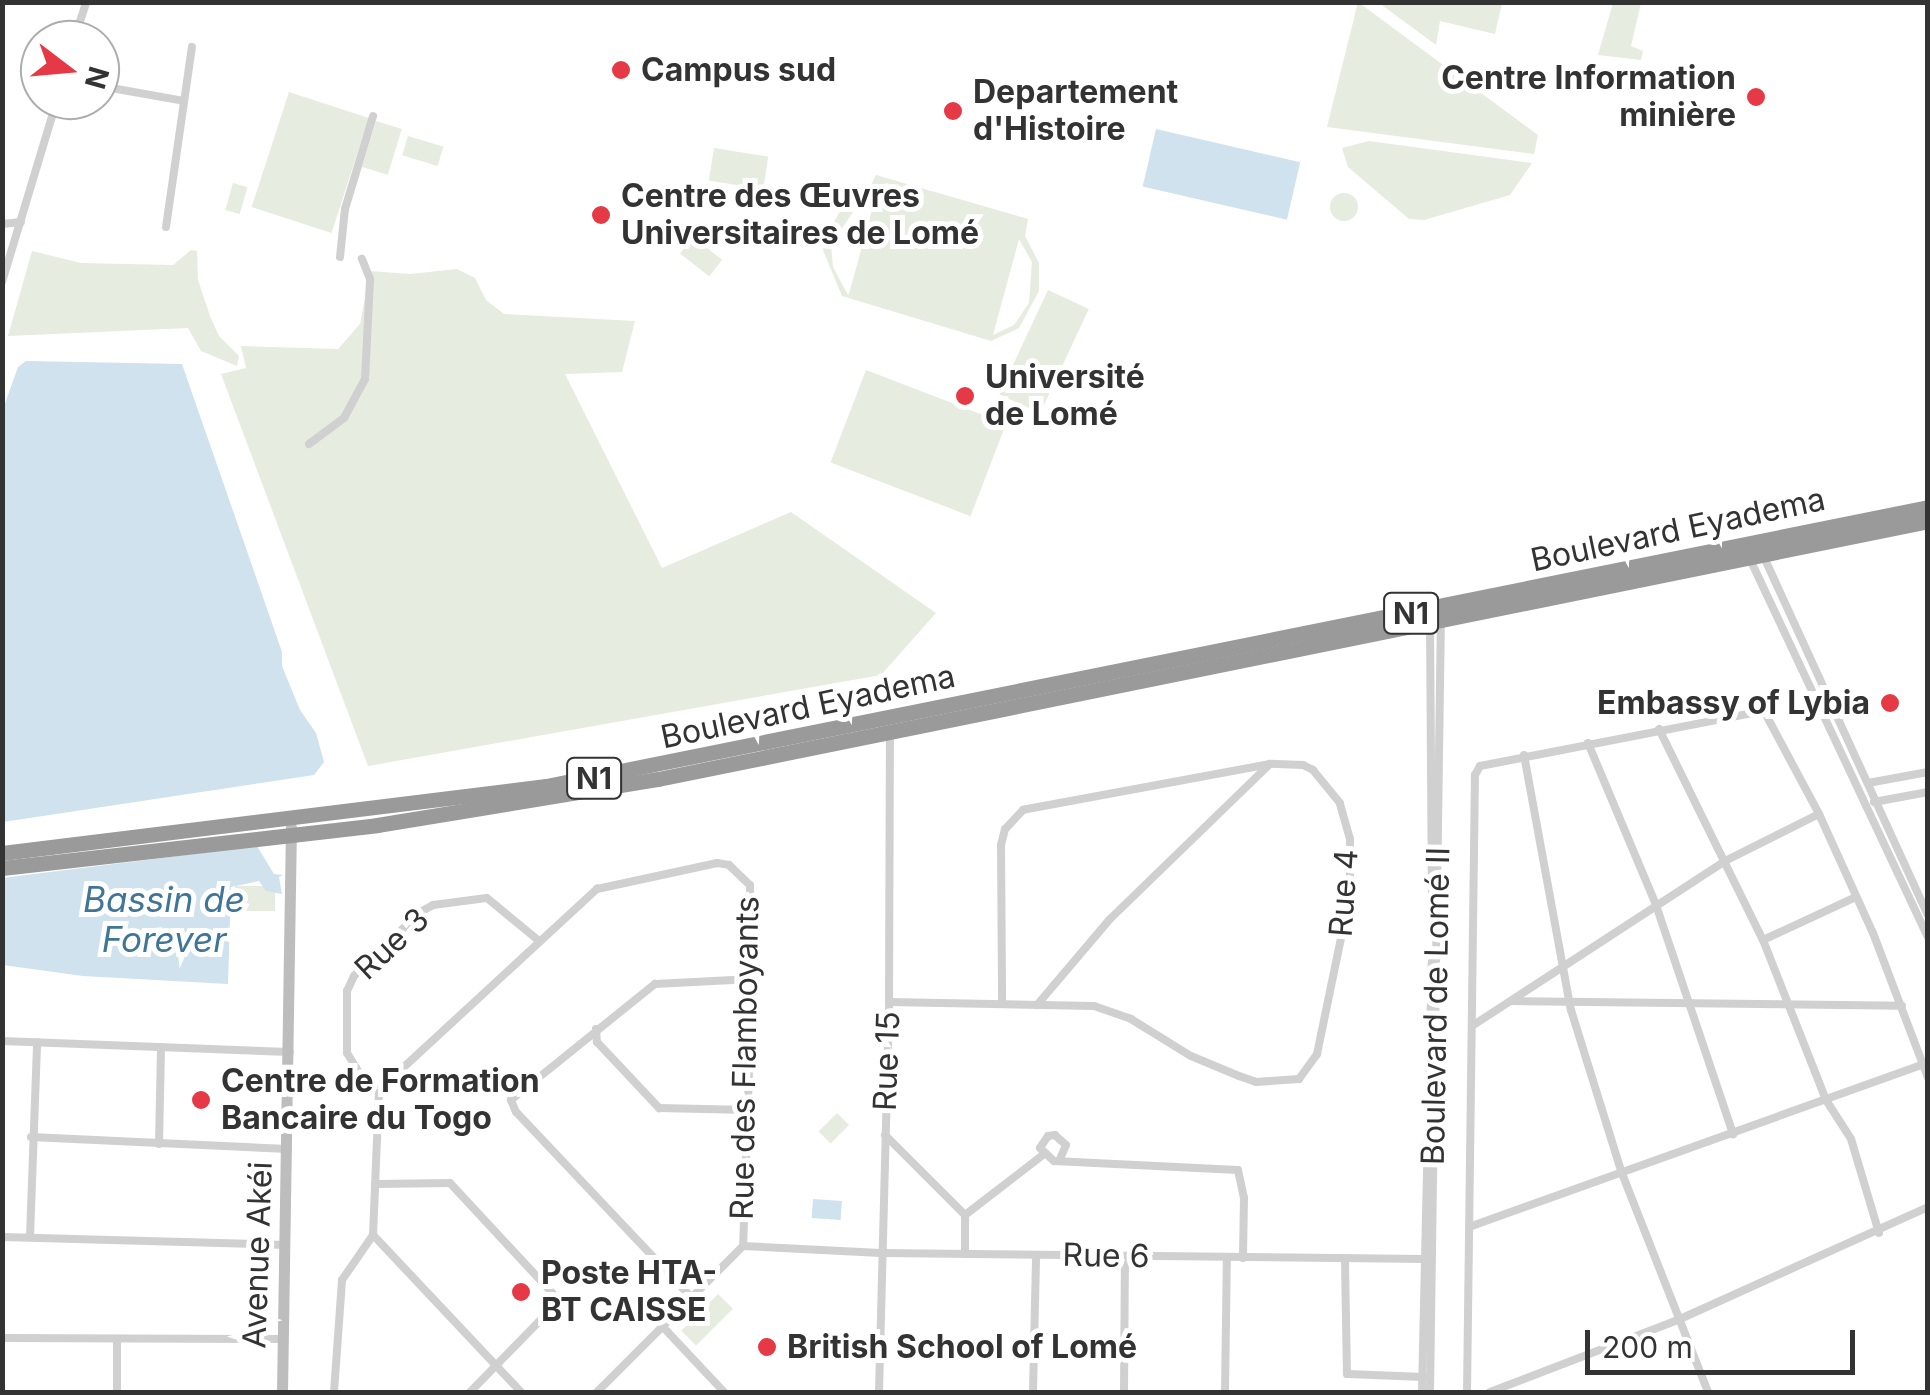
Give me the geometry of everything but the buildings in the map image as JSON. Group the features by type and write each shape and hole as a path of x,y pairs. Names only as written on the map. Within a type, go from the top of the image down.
{"highway":[{"name":"Boulevard Eyadema","path":"1754,551 1928,507"},
{"name":"Boulevard Eyadema","path":"1754,551 1928,521"},
{"name":"N1","path":"1435,615 1754,551"},
{"name":"Boulevard Eyadema","path":"2,853 291,828 546,786 1435,615"},
{"name":"N1","path":"2,868 291,828"}],"main road":[{"name":"Avenue Akéi","path":"282,1392 291,828"}],"street":[{"path":"166,227 192,47"},
{"path":"120,90 184,101"},
{"path":"340,257 345,209 372,116"},
{"path":"2,282 51,120"},
{"path":"2,224 20,222"},
{"path":"310,444 344,418 366,379 370,279 362,259"},
{"path":"1754,551 1928,915"},
{"path":"1754,551 1856,786 1928,937"},
{"name":"Boulevard de Lomé II","path":"1430,1392 1426,1377 1426,1259 1435,615"},
{"name":"Boulevard de Lomé II","path":"1422,1392 1426,1377 1435,615"},
{"path":"1468,1392 1475,775 1485,764 1764,711 1820,814 1902,1006 1928,1078"},
{"name":"Rue 15","path":"879,1392 890,1002 892,722"},
{"path":"1659,728 1763,940 1826,1100 1860,1160 1879,1233"},
{"path":"1588,742 1693,1004 1734,1134"},
{"path":"1524,755 1569,1002 1621,1171 1708,1392"},
{"path":"1036,1005 1109,920 1270,764"},
{"name":"Rue 4","path":"890,1002 1111,1010 1192,1056 1256,1082 1298,1080 1312,1066 1348,908 1350,839 1340,804 1321,778 1303,765 1270,764 1023,810 1005,829 1002,845 1002,1004"},
{"path":"1856,786 1928,772"},
{"path":"1865,804 1928,792"},
{"path":"1472,1026 1725,862 1820,814"},
{"name":"Rue des Flamboyants","path":"379,1090 597,888 718,863 728,865 750,885 750,1110 743,1246 597,1392"},
{"path":"1763,940 1856,897"},
{"name":"Rue 3","path":"379,1090 351,1063 346,991 354,976 420,912 433,904 488,898 538,940"},
{"path":"692,1298 512,1107 516,1095 596,1029 662,982 752,979"},
{"path":"1511,1001 1902,1006"},
{"path":"596,1029 597,1042 658,1108 750,1110"},
{"path":"2,1042 290,1052"},
{"path":"30,1237 37,1042"},
{"path":"159,1144 161,1047"},
{"path":"1470,1228 1923,1064"},
{"path":"334,1392 342,1280 373,1235 379,1090"},
{"path":"885,1135 965,1215 966,1254"},
{"path":"1042,1155 1042,1142 1055,1135 1066,1145 1060,1158"},
{"path":"31,1137 288,1149"},
{"path":"965,1215 1042,1155 1238,1170 1243,1177 1242,1258"},
{"path":"375,1184 450,1183 552,1291 555,1305 470,1392"},
{"path":"1490,1392 1680,1319 1928,1208"},
{"path":"373,1235 520,1392"},
{"path":"2,1237 286,1245"},
{"name":"Rue 6","path":"743,1246 881,1253 1332,1262 1426,1259"},
{"path":"1033,1392 1036,1255"},
{"path":"1124,1392 1125,1256"},
{"path":"1225,1392 1226,1258"},
{"path":"1346,1262 1345,1371 1349,1376 1426,1377"},
{"path":"662,1327 724,1392"},
{"path":"2,1338 282,1339"},
{"path":"117,1392 118,1340"}],"shaded area":[{"path":"1358,2 1538,135 1534,154 1327,127"},
{"path":"1379,3 1502,3 1495,34 1440,21 1436,45"},
{"path":"1613,3 1641,3 1631,46 1643,51 1641,60 1598,55"},
{"path":"289,92 369,118 331,233 252,207"},
{"path":"376,121 402,129 388,175 362,167"},
{"path":"408,136 443,147 438,166 402,155"},
{"path":"1369,141 1532,163 1510,195 1424,220 1409,219 1348,167 1342,148"},
{"path":"714,148 768,157 763,189 709,181"},
{"path":"876,175 1028,219 1025,236 1039,263 1039,291 1019,328 991,341 842,296 823,250 842,208 870,187","holes":["875,199 849,294 848,295 833,267 831,245 859,203","1019,239 1032,262 1029,303 1014,325 993,335"]},
{"path":"233,183 247,187 240,214 225,210"},
{"path":"1344,193 1354,197 1358,207 1354,217 1344,221 1334,217 1330,207 1334,197"},
{"path":"693,237 722,260 709,276 680,254"},
{"path":"191,250 197,251 198,280 210,316 219,336 239,356 237,366 201,351 188,328 8,336 32,251 81,263 173,265"},
{"path":"457,269 475,278 486,300 504,314 635,321 622,372 565,374 662,568 791,512 936,613 881,675 368,766 221,374 246,368 241,346 338,349 360,324 370,271 410,274"},
{"path":"1048,290 1089,309 1040,413 999,394"},
{"path":"866,370 1006,424 971,516 831,462"},
{"path":"235,886 275,886 275,911 235,911"},
{"path":"837,1113 849,1125 831,1143 819,1131"},
{"path":"718,1294 733,1309 696,1346 681,1331"}],"water":[{"path":"1156,129 1300,162 1287,220 1143,186"},
{"path":"26,361 182,364 282,652 282,666 300,710 316,733 324,762 314,775 3,822 3,409 18,367"},
{"name":"Bassin de Forever","path":"257,846 274,874 283,875 279,877 282,894 266,891 259,881 231,887 228,984 83,976 3,965 2,878"},
{"path":"813,1199 842,1201 841,1220 812,1218"}],"place":[{"name":"Campus sud","path":"621,70"},
{"name":"Centre Information minière","path":"1756,97"},
{"name":"Departement d'Histoire","path":"953,111"},
{"name":"Centre des Œuvres Universitaires de Lomé","path":"601,215"},
{"name":"Université de Lomé","path":"965,396"},
{"name":"Embassy of Lybia","path":"1890,703"},
{"name":"Centre de Formation Bancaire du Togo","path":"201,1100"},
{"name":"Poste HTA- BT CAISSE","path":"521,1292"},
{"name":"British School of Lomé","path":"767,1347"}]}
